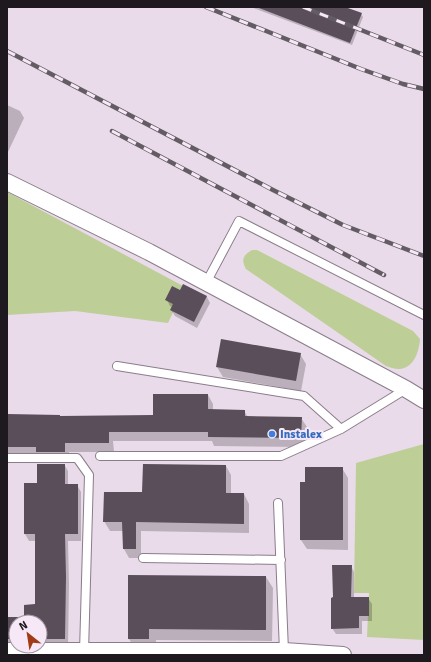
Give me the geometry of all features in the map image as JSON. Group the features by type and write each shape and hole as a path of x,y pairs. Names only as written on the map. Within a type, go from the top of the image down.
{"street":[{"path":"7,182 150,252 424,400"},
{"path":"7,651 84,653 284,651 343,655"}],"lane":[{"path":"206,283 240,221 424,315"},
{"path":"117,366 304,396 341,429"},
{"path":"100,456 281,456 341,429 406,389"},
{"path":"7,458 76,458 89,475 84,653"},
{"path":"278,503 284,651"},
{"path":"143,558 281,560"}],"green space":[{"path":"7,192 185,287 168,323 75,311 7,315"},
{"path":"252,250 257,250 413,331 420,339 415,358 408,366 404,368 397,369 386,366 246,269 243,260"},
{"path":"424,444 424,640 367,637 369,593 354,593 356,463"}],"building":[{"path":"345,7 362,13 350,43 259,8"},
{"path":"183,284 207,296 194,322 170,310 173,304 165,300 172,286 180,290"},
{"path":"221,339 301,353 296,381 216,367"},
{"path":"153,394 208,394 208,409 245,410 245,416 302,417 301,438 208,437 208,432 109,432 109,443 65,443 65,452 36,452 36,447 7,447 7,414 60,416 153,415"},
{"path":"37,464 65,464 65,484 78,484 78,534 65,534 65,639 48,639 48,614 24,614 24,605 35,604 35,534 24,534 24,483 37,483"},
{"path":"143,464 226,465 226,493 244,493 244,524 136,522 136,549 123,549 122,522 103,522 104,492 142,492"},
{"path":"305,467 343,467 343,540 300,540 300,482 305,482"},
{"path":"332,565 352,565 351,597 369,597 369,616 359,616 359,628 331,629 331,598 333,597"},
{"path":"128,575 266,576 266,630 149,629 149,639 128,639"},
{"path":"8,617 8,639 7,639"}],"railway":[{"path":"206,7 361,69 403,84 424,89"},
{"path":"303,7 424,55"},
{"path":"7,51 343,225 424,256"},
{"path":"112,131 384,275"}],"place":[{"name":"Instalex","path":"272,434"}]}
